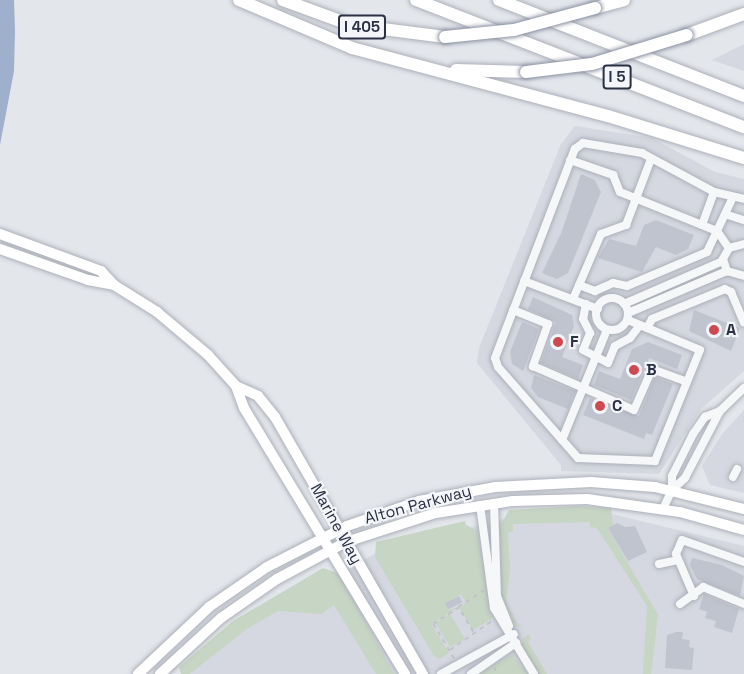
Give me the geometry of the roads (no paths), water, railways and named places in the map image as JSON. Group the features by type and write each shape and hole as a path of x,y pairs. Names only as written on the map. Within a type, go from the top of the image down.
{"highway":[{"path":"239,0 352,48 431,68 744,158"},
{"name":"I 405","path":"283,0 324,17 373,30 445,37 514,30 624,0"},
{"name":"I 5","path":"416,0 744,127"},
{"path":"440,0 480,15 489,27"},
{"name":"I 5","path":"499,0 744,96"},
{"path":"431,68 526,72 592,64 687,35 744,14"}],"main road":[{"name":"Marine Way","path":"0,234 71,257 101,271 114,285 183,333 236,386 258,396 275,417 423,674"},
{"name":"Marine Way","path":"0,249 88,280 114,285"},
{"name":"Marine Way","path":"236,386 244,408 324,536 405,674"},
{"name":"Alton Parkway","path":"144,673 228,593 324,536 419,501 495,487 598,483 672,490 744,509"},
{"name":"Alton Parkway","path":"160,674 247,599 346,543 415,519 494,503 575,499 663,509 744,530"}],"street":[{"path":"624,304 628,317 643,327 700,350 655,461 578,458 498,367 495,358 575,149 583,143 642,153 714,192 744,199"},
{"path":"573,299 601,234 626,225 651,159"},
{"path":"570,160 614,175 620,192 717,231 729,248"},
{"path":"702,225 714,192"},
{"path":"579,285 595,291 613,283 627,286 707,252 733,197"},
{"path":"725,214 744,220"},
{"path":"729,248 744,244"},
{"path":"598,309 612,299 624,304 723,261 729,248"},
{"path":"723,261 727,271"},
{"path":"598,309 598,321 607,330 619,329 628,317 727,271 744,276"},
{"path":"524,280 598,309"},
{"path":"586,304 583,319 590,333 583,350 608,363 615,346 630,338 652,319 725,289 731,292 744,320"},
{"path":"513,310 548,324 533,366 634,410 652,369 687,382"},
{"path":"562,440 607,330"},
{"path":"663,509 672,490 686,478 720,411 744,388"},
{"path":"672,490 672,476 687,444 705,417 720,411"},
{"path":"494,503 497,596 514,639 534,674"},
{"path":"480,505 490,587 498,617 514,639"},
{"path":"484,540 495,538"},
{"path":"694,596 675,548 682,540 744,562"},
{"path":"659,564 678,560"},
{"path":"680,604 694,596 703,587 744,604"},
{"path":"471,674 492,662 514,639"},
{"path":"441,674 457,664 514,639"}],"water":[{"path":"0,0 14,0 15,32 14,71 0,145"}],"place":[{"name":"A","path":"714,330"},
{"name":"F","path":"558,342"},
{"name":"B","path":"634,370"},
{"name":"C","path":"600,406"}]}
